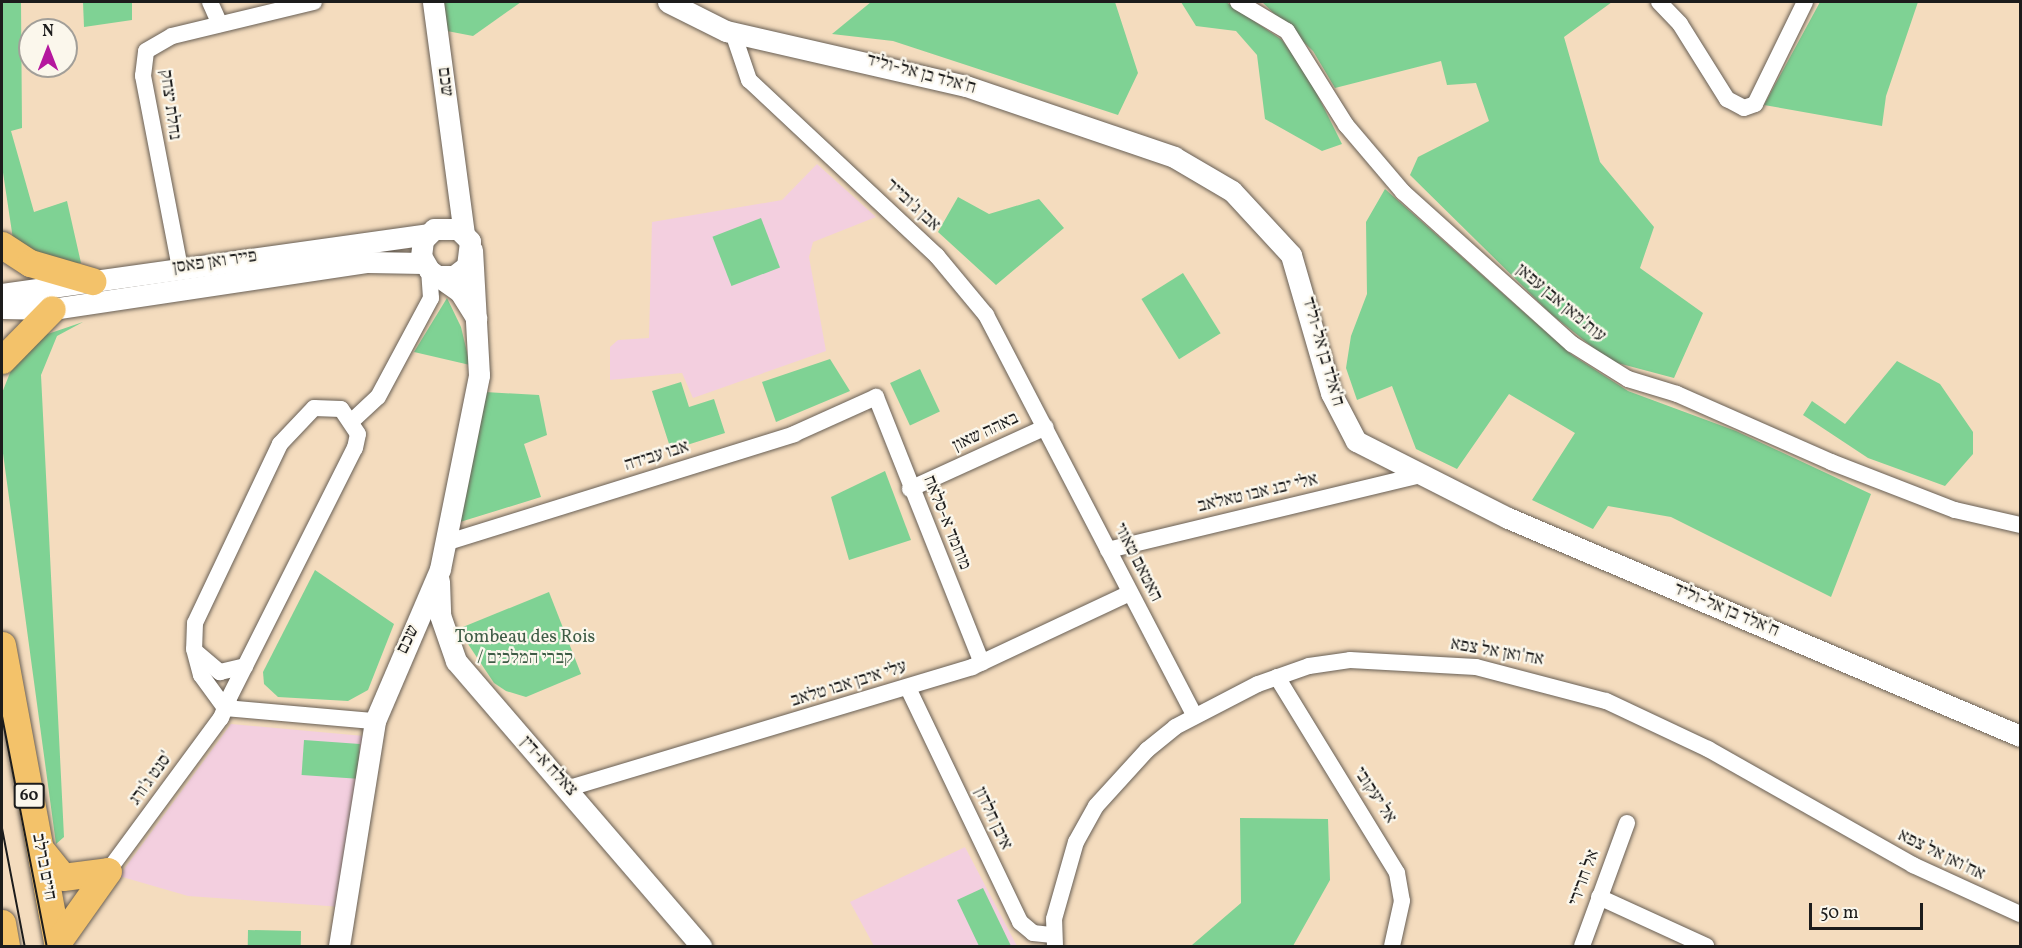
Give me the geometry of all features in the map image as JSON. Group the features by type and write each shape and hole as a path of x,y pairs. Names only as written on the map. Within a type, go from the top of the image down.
{"highway":[{"path":"2,245 30,263 92,281"},
{"path":"2,360 52,309"},
{"name":"חיים ברלב","path":"2,645 58,945"},
{"path":"39,845 63,877 87,878 108,871"},
{"path":"58,945 108,871"},
{"path":"2,923 6,946"}],"street":[{"path":"210,2 219,24"},
{"name":"נחלת יצחק","path":"180,268 143,62 146,51 172,36 315,2"},
{"name":"שכם","path":"339,946 375,721 440,569 479,375 480,333 433,2"},
{"name":"ח'אלד בן אל-וליד","path":"668,2 733,33 977,90 1138,141 1232,191 1291,255 1345,427 1356,441 1417,476 2020,736"},
{"name":"עות'מאן אבן עפאן","path":"1238,2 1287,31 1346,124 1403,192 1572,344 1628,379 1677,394 1831,462 1955,510 2020,525"},
{"path":"1659,2 1680,24 1727,99 1744,108 1755,104 1804,2"},
{"name":"אבן ג'ובייר","path":"733,33 749,80 971,295 1046,427"},
{"name":"שכם","path":"454,162 435,230 421,248 430,270 470,304 480,333"},
{"path":"435,230 468,242"},
{"name":"פייר ואן פאסן","path":"2,294 435,230"},
{"name":"פייר ואן פאסן","path":"2,308 52,309 368,262 462,272 468,242"},
{"path":"375,721 225,708 201,675 194,650 195,623 288,431 307,413 328,406 341,409 352,421 378,397 431,298 430,270"},
{"name":"אבו עבידה","path":"445,543 795,434 876,397"},
{"name":"מוחמד א-סלאח","path":"876,397 910,489 982,663"},
{"name":"סנט ג'ורג'","path":"108,871 225,708 355,448 352,421"},
{"name":"באהה שאון","path":"910,489 1046,427"},
{"name":"האטאם טאווי","path":"1046,427 1195,716"},
{"name":"אלי יבנ אבו טאלאב","path":"1108,550 1417,476"},
{"name":"צאלח א-דין","path":"440,569 440,615 456,661 569,788 701,946"},
{"name":"עלי איבן אבו טלאב","path":"569,788 908,688 982,663 1130,593"},
{"path":"194,650 220,672 245,666"},
{"name":"אח'ואן אל צפא","path":"1054,941 1067,869 1096,806 1147,750 1195,716 1277,677 1309,666 1392,660 1476,667 1563,686 1656,722 1913,865 2020,914"},
{"name":"אל יעקובי","path":"1277,677 1397,873 1402,901 1392,946"},
{"name":"איבן חלדון","path":"908,688 1020,922 1033,933 1054,941"},
{"name":"אל חרירי","path":"1582,946 1627,823"},
{"path":"1599,897 1706,946"}],"shaded area":[{"path":"817,164 876,217 813,242 809,257 826,351 693,398 682,373 610,380 610,347 618,340 649,338 652,222 782,200"},
{"path":"231,724 364,736 342,907 188,896 119,876"},
{"path":"965,847 1017,946 874,946 850,902"}],"green space":[{"path":"2,2 21,2 21,18 18,18 18,78 22,78 22,128 11,131 34,212 67,201 81,263 56,263 13,239 2,166"},
{"path":"83,2 132,2 132,20 84,27"},
{"path":"443,2 521,2 473,36 447,31"},
{"path":"871,2 1115,2 1138,73 1118,115 893,41 832,34"},
{"path":"1181,2 1226,2 1282,40 1306,72 1342,144 1322,151 1265,119 1257,55 1236,31 1196,26"},
{"path":"1262,2 1612,2 1564,37 1600,162 1654,227 1640,268 1703,313 1674,378 1610,361 1550,313 1410,175 1418,157 1489,121 1476,83 1447,85 1441,61 1335,88 1313,51"},
{"path":"1820,2 1918,2 1886,96 1882,126 1764,105"},
{"path":"1385,189 1572,355 1628,391 1736,431 1871,494 1831,597 1671,517 1608,506 1593,529 1532,500 1575,433 1509,394 1457,469 1416,449 1392,386 1357,400 1346,368 1351,336 1367,294 1366,222"},
{"path":"958,197 989,214 1039,199 1064,228 996,285 938,232"},
{"path":"761,218 780,267 731,286 712,237"},
{"path":"1183,273 1221,333 1179,359 1141,299"},
{"path":"447,298 461,327 470,365 414,352"},
{"path":"83,322 57,336 41,375 64,837 56,844 2,446 2,393 17,355 33,339"},
{"path":"830,359 850,391 776,422 762,382"},
{"path":"1897,361 1940,384 1973,432 1973,454 1945,486 1868,458 1803,415 1812,401 1845,424"},
{"path":"920,369 940,412 910,426 890,383"},
{"path":"681,382 689,407 714,399 725,433 671,450 652,391"},
{"path":"485,392 539,395 547,435 524,444 541,497 460,522"},
{"path":"885,471 911,540 849,560 831,497"},
{"path":"315,570 394,624 368,690 348,701 278,697 264,684 263,672"},
{"name":"Tombeau des Rois / קברי המלכים","path":"549,592 581,674 526,697 506,691 494,683 458,629"},
{"path":"304,740 360,744 357,779 302,775"},
{"path":"1240,818 1328,819 1330,880 1293,946 1192,945 1241,903"},
{"path":"983,888 1011,946 979,946 957,900"},
{"path":"248,930 301,931 301,946 248,946"}],"tram line":[{"path":"2,714 47,946"},
{"path":"2,826 25,946"}]}
